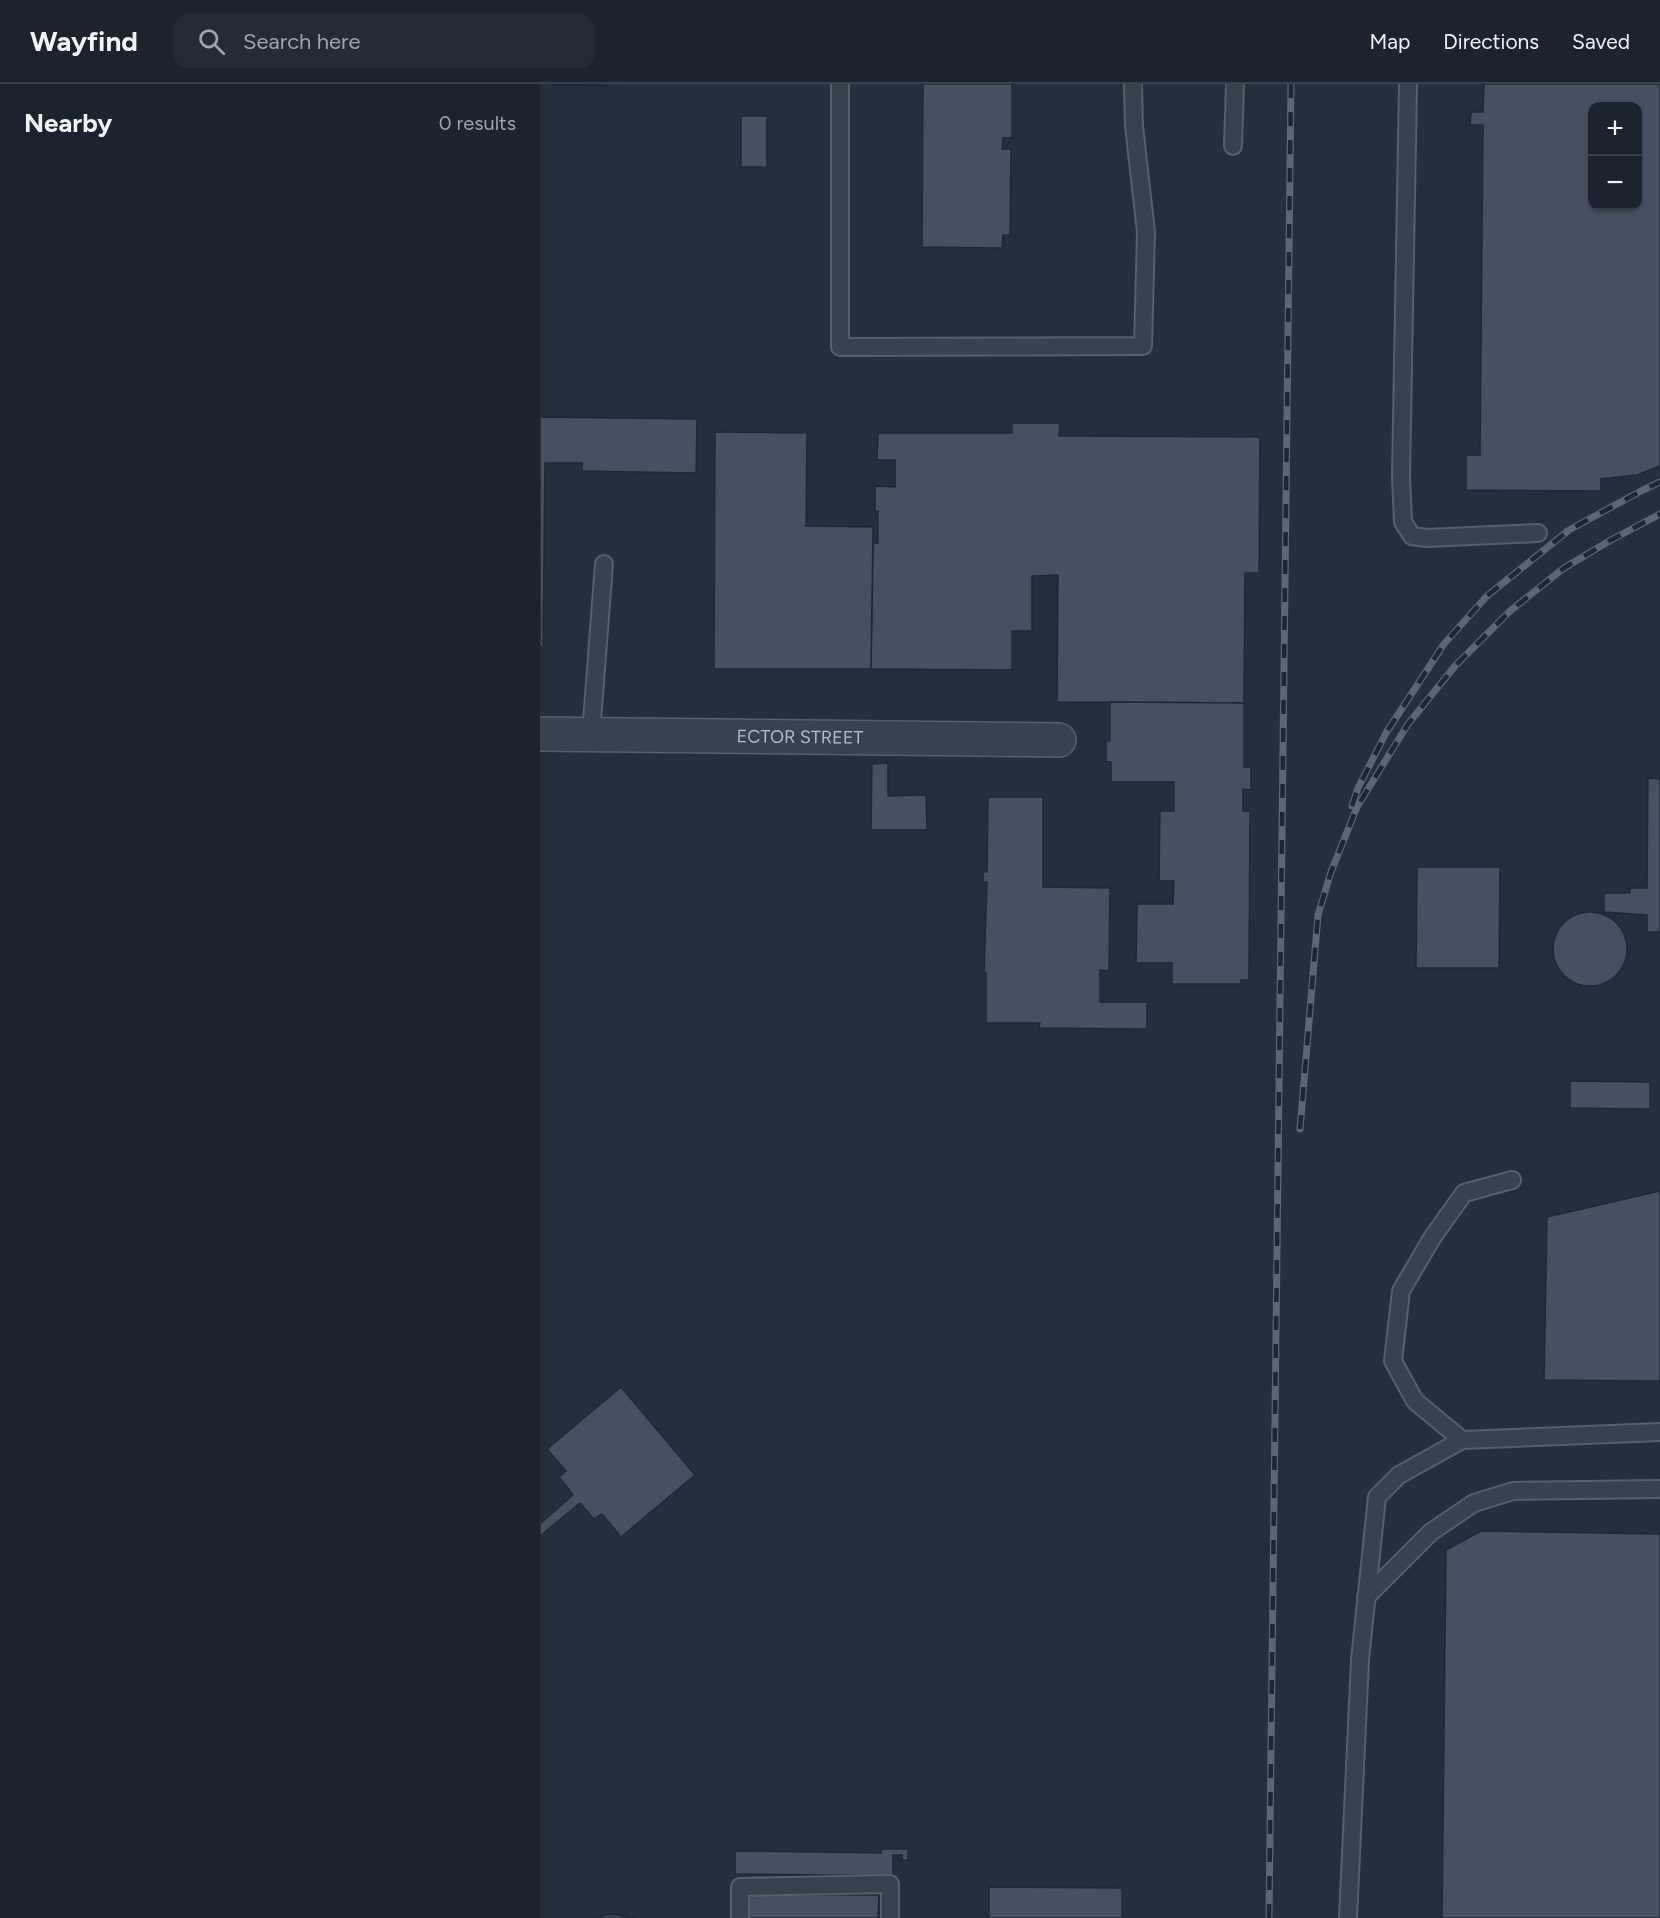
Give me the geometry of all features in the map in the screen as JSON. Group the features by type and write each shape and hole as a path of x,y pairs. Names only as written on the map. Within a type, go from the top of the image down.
{"street":[{"name":"ECTOR STREET","path":"540,734 1059,740"}],"lane":[{"path":"840,84 840,347 1143,345 1146,231 1134,126 1133,84"},
{"path":"1233,147 1234,84"},
{"path":"1408,84 1401,477 1403,522 1412,536 1427,538 1538,533"},
{"path":"591,735 604,564"},
{"path":"1462,1440 1415,1401 1393,1361 1401,1292 1432,1238 1464,1193 1512,1180"},
{"path":"1348,1918 1360,1660 1377,1497 1399,1475 1462,1440 1660,1432"},
{"path":"1366,1597 1431,1532 1474,1503 1513,1491 1660,1488"},
{"path":"740,1918 740,1887 890,1884 890,1918"}],"building":[{"path":"618,84 618,86 551,85"},
{"path":"923,84 1012,84 1012,138 1003,138 1002,149 1011,149 1010,235 1003,235 1002,248 922,247"},
{"path":"1484,84 1660,84 1660,466 1637,475 1601,479 1601,491 1466,490 1466,455 1480,455 1483,125 1470,125 1471,112 1483,112"},
{"path":"741,116 767,116 767,167 741,167"},
{"path":"540,417 697,419 696,473 582,471 582,463 545,463 543,647 540,647"},
{"path":"1012,423 1060,423 1059,436 1260,437 1259,573 1245,573 1244,703 1057,702 1058,575 1032,576 1032,631 1012,631 1012,670 871,669 873,543 878,543 875,486 895,487 895,460 877,460 878,433 1012,433"},
{"path":"715,432 807,433 806,526 873,527 871,669 714,669"},
{"path":"1110,702 1244,703 1244,767 1251,767 1251,790 1243,789 1243,811 1250,811 1249,980 1241,980 1241,984 1172,984 1172,963 1136,963 1137,904 1173,904 1174,881 1159,881 1160,811 1174,811 1174,782 1111,782 1111,762 1106,762 1106,741 1110,741"},
{"path":"888,763 888,796 926,795 927,830 871,830 872,764"},
{"path":"1648,778 1660,779 1660,932 1647,932 1647,915 1604,912 1604,893 1630,893 1630,888 1647,888"},
{"path":"988,797 1043,797 1043,887 1110,888 1109,971 1100,970 1100,1002 1147,1002 1147,1029 1039,1028 1040,1023 986,1023 986,973 984,973 987,882 983,882 983,871 987,872"},
{"path":"1417,867 1500,867 1499,968 1416,968"},
{"path":"1590,912 1604,915 1616,923 1624,935 1627,949 1624,963 1616,975 1604,983 1590,986 1576,983 1564,975 1556,963 1553,949 1556,935 1564,923 1576,915"},
{"path":"1570,1081 1650,1082 1650,1109 1570,1108"},
{"path":"1660,1191 1660,1381 1544,1380 1547,1217"},
{"path":"621,1387 695,1475 621,1537 602,1514 594,1519 580,1503 540,1536 540,1524 573,1495 559,1477 566,1471 547,1449"},
{"path":"1481,1531 1660,1534 1660,1918 1442,1918 1446,1550"},
{"path":"881,1849 908,1849 908,1860 902,1860 902,1855 893,1855 893,1876 735,1874 735,1851 881,1853"},
{"path":"989,1887 1122,1888 1122,1918 989,1918"},
{"path":"745,1894 879,1895 878,1918 745,1918"},
{"path":"616,1915 637,1918 593,1918"}],"railway":[{"path":"1269,1918 1291,84"},
{"path":"1352,806 1358,788 1386,733 1444,644 1487,596 1569,530 1660,482"},
{"path":"1300,1129 1318,915 1331,872 1357,807 1408,724 1455,666 1510,611 1564,568 1660,514"}]}
